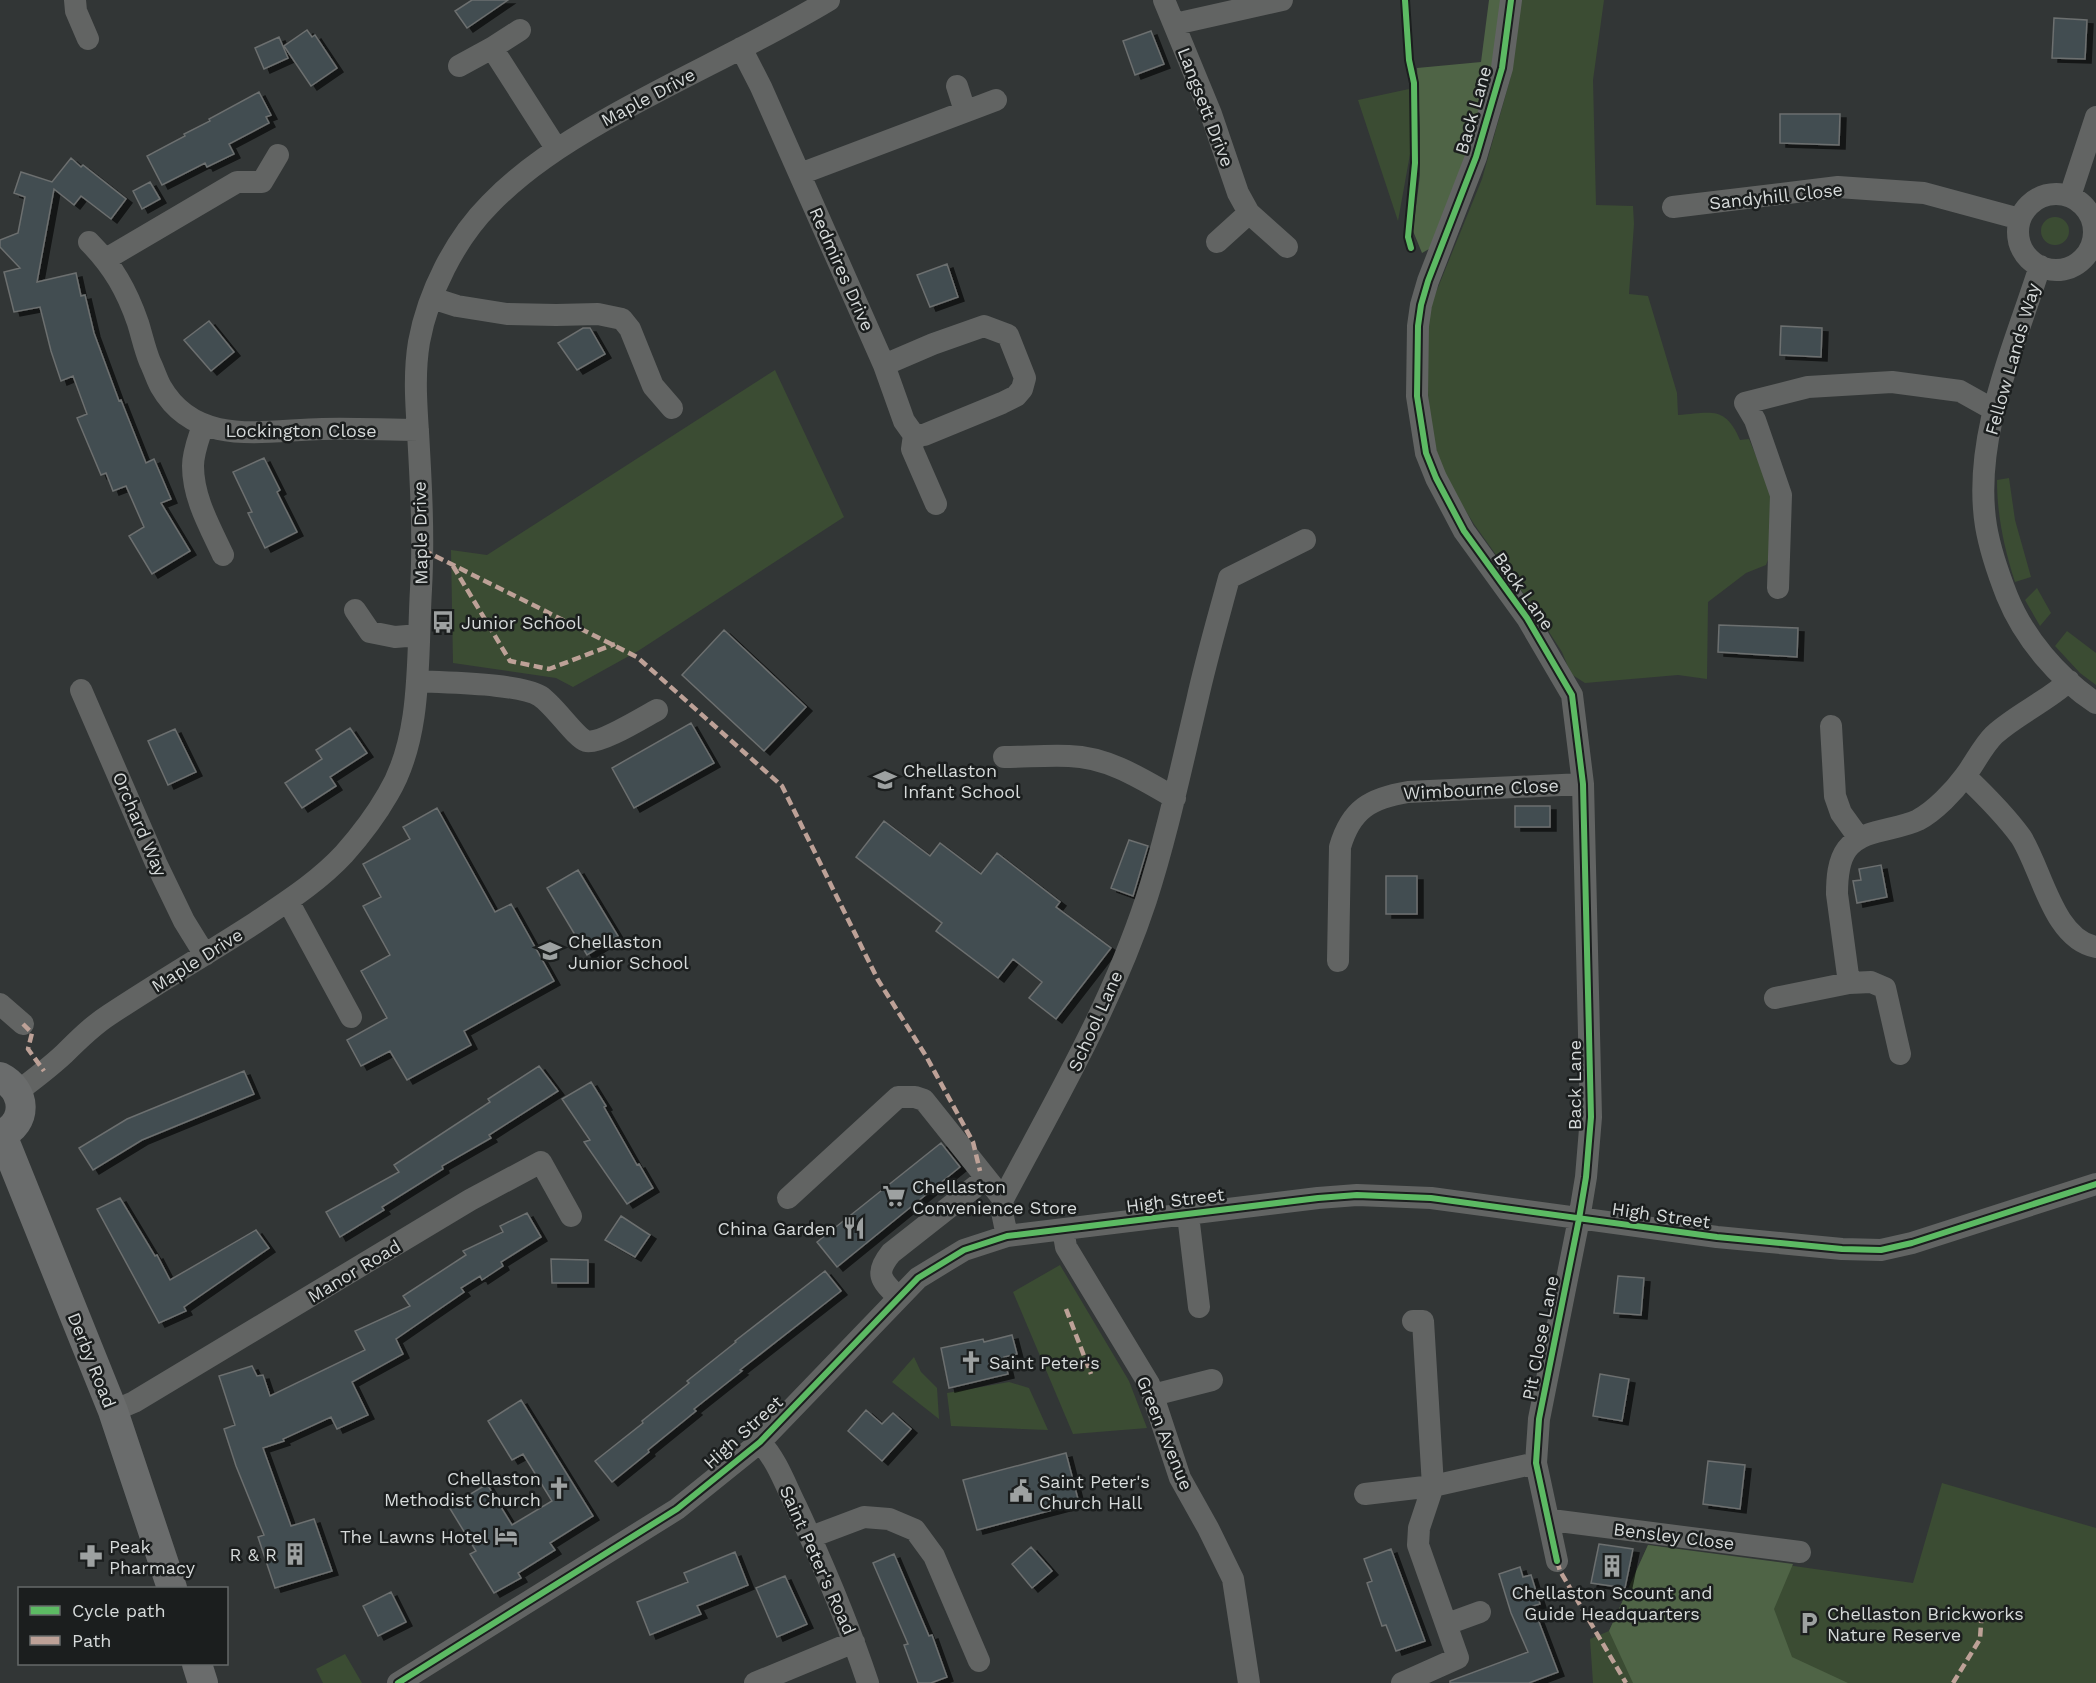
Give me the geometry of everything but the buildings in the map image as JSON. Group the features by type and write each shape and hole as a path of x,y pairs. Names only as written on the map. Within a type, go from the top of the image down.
{"main road":[{"path":"1,1135 15,1124 20,1115 21,1102 9,1084"},
{"name":"Derby Road","path":"1,1135 113,1411 172,1587"},
{"path":"197,1665 203,1683"}],"street":[{"path":"75,0 76,11 88,39"},
{"name":"Maple Drive","path":"9,1084 44,1071 78,1039 108,1016 288,901 316,880 344,854 376,813 390,790 407,749 417,681 423,550 416,370 419,343 432,298 459,244 489,204 556,148 829,0"},
{"name":"Langsett Drive","path":"1164,0 1211,114 1238,193 1249,213 1287,247"},
{"path":"1175,24 1282,0"},
{"name":"Back Lane","path":"1511,0 1502,68 1476,157 1421,305 1418,326 1417,396 1426,453 1464,531 1527,618 1572,695 1583,784 1591,1117 1586,1178 1579,1219"},
{"path":"459,66 520,30"},
{"path":"492,48 556,148"},
{"name":"Redmires Drive","path":"741,48 800,174 884,365 904,421 914,435"},
{"path":"957,87 965,111"},
{"path":"800,174 996,100"},
{"path":"2020,219 2028,205 2041,196 2061,193 2070,196 2096,117"},
{"path":"106,259 237,182 262,182 279,155"},
{"name":"Sandyhill Close","path":"1672,207 1838,187 1924,192 2020,219"},
{"name":"Fellow Lands Way","path":"2020,219 2019,245 2030,261 2050,269 2072,268 2082,261 2094,245 2094,223 2091,214 2080,201 2070,196"},
{"path":"1217,242 1249,213"},
{"name":"Lockington Close","path":"89,242 106,259 130,300 148,358 161,388 177,407 203,425 234,433 325,429 418,430"},
{"name":"Fellow Lands Way","path":"2040,266 1994,410 1983,482 1986,525 1997,572 2015,613 2045,657 2096,703"},
{"path":"432,298 457,306 507,314 598,314 622,319 630,329 653,386 672,408"},
{"path":"884,365 984,326 1008,335 1024,378 1022,389 1016,396 924,435 914,435 912,449 936,504"},
{"path":"1778,588 1781,495 1755,420 1745,403 1808,387 1892,382 1960,391 1994,410"},
{"path":"203,425 195,450 193,467 199,502 223,555"},
{"name":"School Lane","path":"1003,1199 1076,1065 1105,1004 1146,900 1175,798 1229,578 1305,540"},
{"path":"355,610 370,632 395,637 419,635"},
{"path":"417,681 513,688 531,692 558,711 587,741 598,740 657,710"},
{"path":"1849,983 1837,882 1841,861 1847,849 1859,838 1917,820 1940,803 1965,776 1994,735 2056,693 2069,681"},
{"name":"Orchard Way","path":"81,690 156,863 184,921 205,955"},
{"path":"1831,726 1835,796 1841,813 1859,838"},
{"path":"1004,757 1070,756 1090,759 1131,772 1175,798"},
{"path":"1965,776 1988,798 2019,834 2062,922 2079,940 2096,947"},
{"name":"Wimbourne Close","path":"1338,961 1340,847 1352,819 1363,807 1391,795 1408,792 1583,784"},
{"path":"288,901 351,1017"},
{"path":"1775,998 1849,983 1871,982 1885,988 1900,1054"},
{"path":"0,1004 23,1023"},
{"path":"788,1198 898,1097 915,1097 924,1101 1003,1199 1002,1212 1007,1236"},
{"name":"Manor Road","path":"113,1411 134,1402 470,1200 541,1162 571,1216"},
{"path":"898,1297 884,1283 881,1273 882,1264 891,1253 986,1179"},
{"name":"High Street","path":"398,1683 677,1509 760,1442 918,1278 964,1250 1007,1236 1318,1198 1368,1195 1431,1198 1779,1244 1881,1250 2095,1189"},
{"path":"1188,1215 1199,1307"},
{"name":"Pit Close Lane","path":"1557,1561 1536,1463 1539,1419 1579,1219"},
{"name":"Green Avenue","path":"1063,1228 1066,1247 1149,1384 1180,1478 1233,1579 1249,1683"},
{"path":"1402,1683 1458,1658 1418,1545 1419,1528 1433,1486 1424,1321 1413,1321"},
{"path":"1153,1395 1212,1380"},
{"name":"Saint Peter's Road","path":"760,1442 771,1454 811,1537 854,1642 868,1683"},
{"path":"1365,1494 1433,1486 1536,1463"},
{"path":"811,1537 864,1517 889,1520 915,1530 934,1556 979,1661"},
{"name":"Bensley Close","path":"1549,1522 1559,1521 1800,1552"},
{"path":"1447,1624 1480,1612"},
{"path":"754,1683 854,1642"}],"green space":[{"path":"1489,0 1502,0 1496,65 1436,245 1422,253 1413,231 1420,175 1417,68 1481,62"},
{"path":"1517,0 1604,0 1593,80 1596,205 1633,206 1634,224 1629,294 1648,296 1677,393 1678,415 1708,413 1722,416 1729,421 1740,440 1749,439 1770,489 1771,552 1766,565 1746,573 1708,602 1707,679 1678,675 1585,683 1571,674 1562,652 1474,524 1442,473 1430,425 1426,363 1428,312 1482,179 1511,76"},
{"path":"1409,89 1412,143 1398,221 1358,100"},
{"path":"2055,217 2065,221 2069,231 2065,241 2055,245 2045,241 2041,231 2045,221"},
{"path":"775,370 844,517 638,651 573,687 556,678 453,663 451,550 487,555"},
{"path":"2009,478 2015,520 2031,577 2015,582 2002,531 1997,493 1997,480"},
{"path":"2037,588 2051,613 2040,626 2025,600"},
{"path":"2067,631 2096,653 2096,685 2080,673 2055,646"},
{"path":"1060,1265 1129,1381 1147,1428 1073,1434 1013,1292"},
{"path":"914,1357 921,1372 937,1388 939,1419 892,1382"},
{"path":"1009,1382 1029,1388 1048,1430 951,1426 947,1393"},
{"path":"1942,1483 2096,1528 2096,1683 1593,1683 1590,1639 1609,1631 1648,1545 1913,1583"},
{"path":"1648,1545 1793,1564 1774,1609 1792,1657 1848,1683 1633,1683 1609,1631"},
{"path":"345,1654 362,1683 323,1683 316,1669"}],"marked path":[{"path":"423,550 637,657 782,786 878,980 926,1056 973,1142 980,1171"},
{"path":"453,566 510,661 549,669 615,644"},
{"path":"23,1024 32,1033 28,1049 44,1071"},
{"path":"1066,1309 1091,1374"},
{"path":"1557,1561 1560,1571 1626,1683"},
{"path":"1953,1683 1980,1639 1982,1609"}],"cycle path":[{"path":"1405,0 1409,60 1414,83 1415,163 1408,237 1411,248"},
{"path":"1511,0 1502,68 1476,157 1421,305 1418,326 1417,396 1426,453 1436,478 1464,531 1527,618 1572,695 1583,784 1591,1117 1586,1177 1539,1419 1536,1463 1557,1561"},
{"path":"398,1683 677,1509 760,1442 918,1278 964,1250 1007,1236 1357,1195 1431,1198 1717,1237 1842,1249 1881,1250 1912,1243 2096,1184"}],"place":[{"name":"Junior School","path":"443,622"},
{"name":"Chellaston Infant School","path":"885,780"},
{"name":"Chellaston Junior School","path":"550,951"},
{"name":"Chellaston Convenience Store","path":"894,1196"},
{"name":"China Garden","path":"854,1228"},
{"name":"Saint Peter's","path":"971,1362"},
{"name":"Chellaston Methodist Church","path":"559,1488"},
{"name":"Saint Peter's Church Hall","path":"1021,1491"},
{"name":"The Lawns Hotel","path":"506,1536"},
{"name":"R & R","path":"295,1554"},
{"name":"Peak Pharmacy","path":"91,1556"},
{"name":"Chellaston Scount and Guide Headquarters","path":"1612,1566"},
{"name":"Chellaston Brickworks Nature Reserve","path":"1809,1623"}]}
